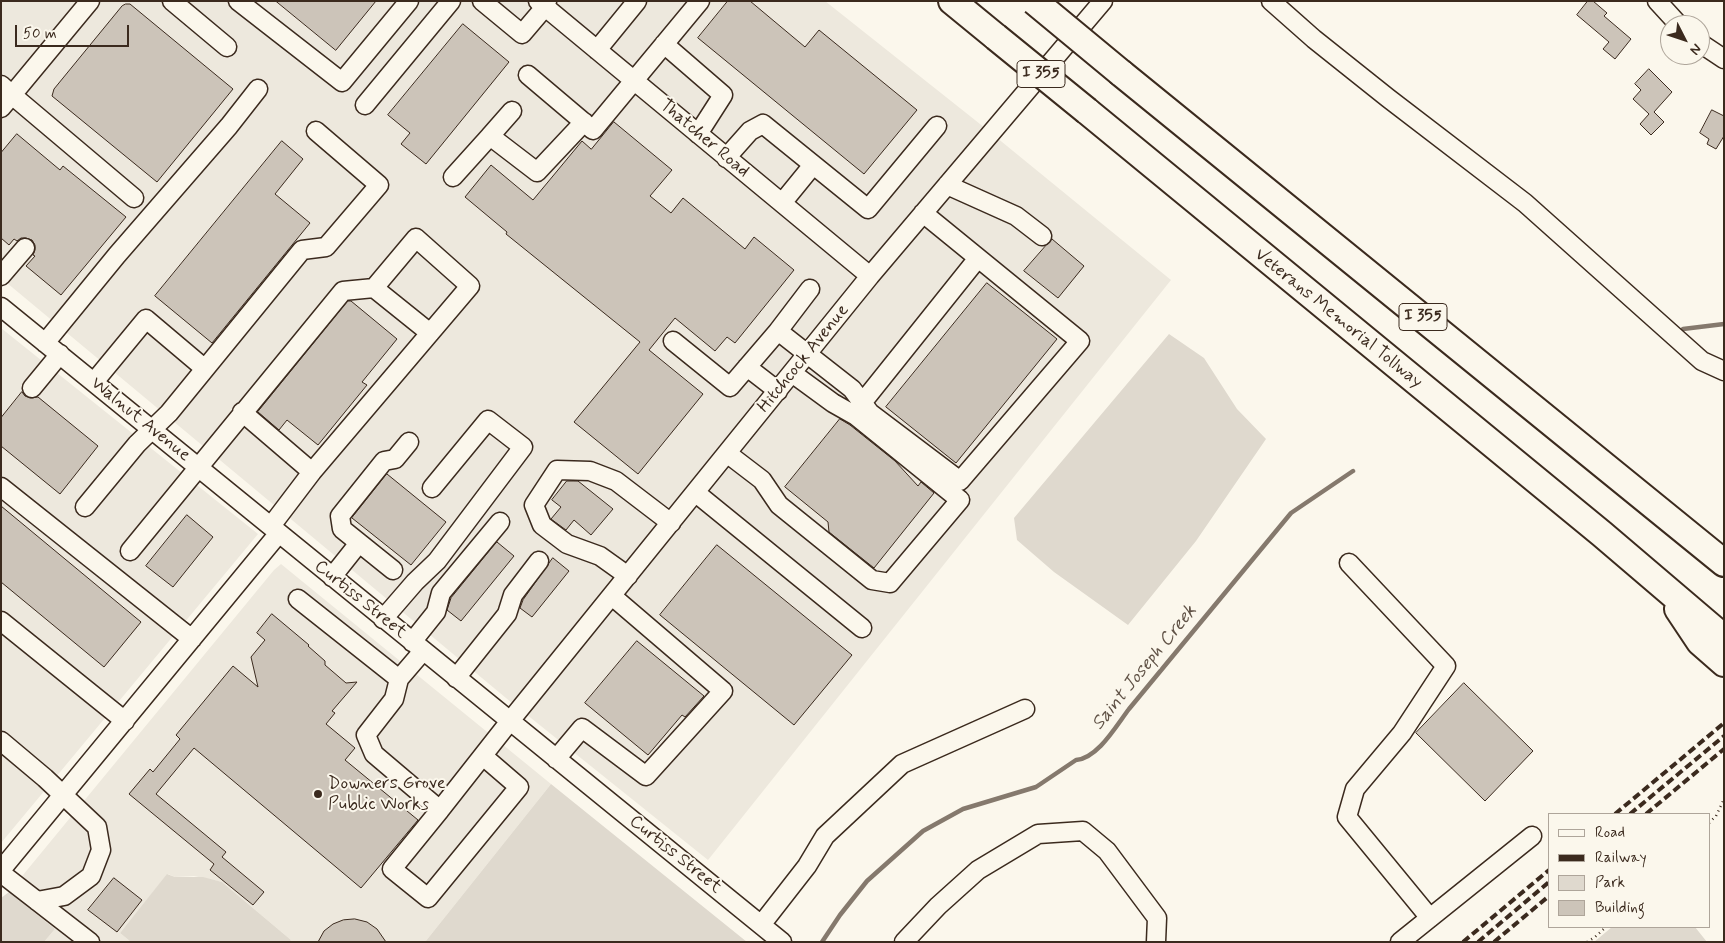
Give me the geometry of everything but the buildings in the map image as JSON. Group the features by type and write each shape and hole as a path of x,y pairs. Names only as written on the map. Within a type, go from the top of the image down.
{"highway":[{"name":"I 355","path":"1034,1 1724,563"},
{"name":"Veterans Memorial Tollway","path":"953,4 1087,111 1602,534 1662,586 1712,636 1724,664"}],"street":[{"path":"90,1 5,96 134,198"},
{"path":"172,1 227,47"},
{"path":"238,1 342,82 408,1"},
{"path":"365,105 450,1"},
{"path":"482,1 522,34 543,3"},
{"path":"597,50 637,1"},
{"path":"528,75 593,130 700,1"},
{"name":"Hitchcock Avenue","path":"483,756 519,787 428,898 392,869 510,721 728,454 870,276 1104,1"},
{"path":"1271,1 1314,39 1388,98 1525,203 1702,361 1724,371"},
{"path":"1657,1 1670,15"},
{"name":"Thatcher Road","path":"543,3 726,158 870,276"},
{"path":"664,44 722,95 698,134"},
{"path":"1710,50 1724,59"},
{"path":"45,343 117,254 229,126 258,89"},
{"path":"453,177 512,110"},
{"path":"490,136 537,172 584,122"},
{"path":"726,158 750,131 763,124 868,209 937,126"},
{"path":"85,506 137,444 168,413 302,250 326,247 379,185 316,131"},
{"path":"782,203 813,165"},
{"path":"947,186 1016,216 1042,236"},
{"path":"778,331 852,390 870,413 960,481 1080,341 923,214"},
{"path":"90,942 1,872 192,640 275,529 312,472 470,286 416,238 374,288"},
{"path":"1,276 25,248"},
{"path":"862,403 978,258"},
{"path":"130,551 343,291 374,288 430,333"},
{"path":"673,341 730,387 778,331 810,289"},
{"name":"Walnut Avenue","path":"2,311 60,354 275,529"},
{"path":"94,382 146,319 204,368"},
{"path":"32,388 60,354"},
{"path":"747,367 778,391"},
{"path":"728,454 762,480 779,505 872,580 890,583 960,500 856,416 833,403 792,373"},
{"path":"242,412 312,472"},
{"path":"383,619 437,561 522,447 488,420 432,488"},
{"path":"393,570 342,529 340,516 384,461 395,459 409,442"},
{"path":"628,576 600,556 566,544 542,525 534,505 557,470 590,471 616,481 671,523"},
{"path":"1,487 192,640"},
{"path":"696,493 862,628"},
{"path":"440,810 374,754 366,735 394,699 399,679 436,612 441,593 500,522"},
{"name":"Curtiss Street","path":"275,529 383,619 782,942"},
{"path":"332,577 359,543"},
{"path":"456,678 508,614 513,594 539,561"},
{"path":"1348,563 1446,666 1402,734 1355,789 1347,817 1430,918"},
{"path":"556,759 582,728 646,776 723,690 612,596"},
{"path":"298,599 399,679"},
{"path":"1,621 125,721"},
{"path":"761,925 807,866 825,836 902,764 1025,709"},
{"path":"1,741 45,778 98,827 101,850 91,876 64,896 37,901"},
{"path":"904,942 938,906 978,870 1038,834 1083,831 1106,851 1157,918 1156,942"},
{"path":"1400,942 1532,836"}],"path":[{"path":"1710,822 1716,816 1724,799"},
{"path":"1586,942 1594,938 1605,928"}],"shaded area":[{"path":"1,1 825,1 980,124 1171,280 708,860 506,698 1,278"},
{"path":"1,328 258,534 1,843"},
{"path":"281,564 551,784 425,942 290,942 291,940 222,882 194,876 175,877 168,874 120,933 131,942 44,942 55,929 9,892 274,570"}],"green space":[{"path":"1169,334 1204,358 1237,409 1266,439 1196,541 1128,625 1054,572 1017,540 1014,518"},
{"path":"551,784 747,942 425,942"},
{"path":"167,874 175,877 203,877 222,882 291,940 290,942 131,942 120,933"},
{"path":"9,892 55,929 44,942 1,942 1,898"},
{"path":"1611,928 1696,928 1707,942 1594,942"}],"waterway":[{"name":"Saint Joseph Creek","path":"1683,329 1724,324"},
{"name":"Saint Joseph Creek","path":"822,942 840,915 867,881 923,831 963,809 1036,787 1076,760 1092,754 1106,740 1129,709 1291,513 1353,471"}],"railway":[{"path":"1616,813 1724,723"},
{"path":"1631,813 1724,736"},
{"path":"1647,813 1724,749"},
{"path":"1463,942 1548,871"},
{"path":"1478,942 1548,883"},
{"path":"1494,942 1548,897"}],"place":[{"name":"Downers Grove Public Works","path":"318,794"}]}
